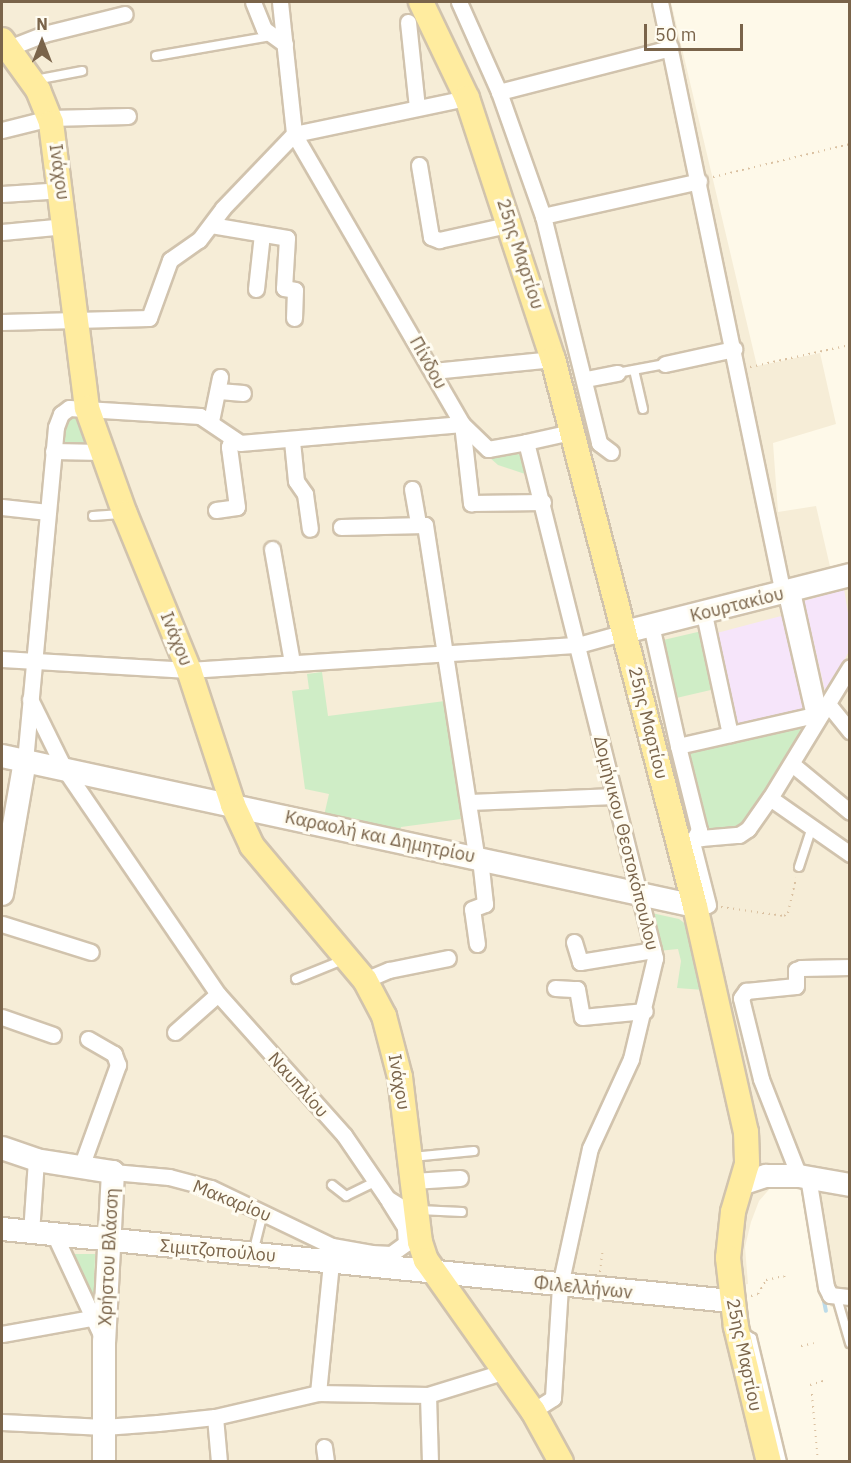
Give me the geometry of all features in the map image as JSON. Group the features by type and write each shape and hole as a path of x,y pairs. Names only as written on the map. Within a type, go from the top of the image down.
{"main road":[{"name":"25ης Μαρτίου","path":"421,2 468,98 512,224 554,359 571,432 701,905 746,1132 744,1183 734,1212 728,1258 731,1301 769,1461"},
{"name":"Ινάχου","path":"4,44 31,81 50,118 63,190 87,408 102,452 189,670 233,806 252,846 365,980 384,1016 393,1045 417,1210"},
{"name":"Κουρτακίου","path":"625,632 849,578"},
{"name":"Καραολή και Δημητρίου","path":"2,756 639,894 701,905"},
{"path":"2,894 8,827 25,761"},
{"name":"Μακαρίου","path":"2,1148 36,1160 113,1172"},
{"name":"Χρήστου Βλάσση","path":"104,1461 104,1342 113,1172"},
{"path":"744,1183 766,1176 804,1176 849,1185"},
{"path":"417,1210 420,1242 434,1273 506,1371 533,1411 561,1461"},
{"name":"Σιμιτζοπούλου","path":"2,1229 253,1255 322,1254 434,1273"},
{"name":"Φιλελλήνων","path":"434,1273 731,1301"}],"street":[{"name":"Πίνδου","path":"253,2 264,29 279,40"},
{"name":"Πίνδου","path":"280,2 279,40 294,134 462,424 489,448 526,442"},
{"path":"459,2 499,92 543,216 586,380 599,443 611,452"},
{"path":"660,2 788,592 819,711 849,731"},
{"path":"4,44 125,14"},
{"path":"408,22 417,108"},
{"path":"499,92 670,48"},
{"path":"2,322 77,317 149,318 170,260 199,240 294,134 468,98"},
{"path":"2,130 50,118 128,116"},
{"path":"419,165 431,237 439,240 512,224"},
{"path":"543,216 699,181"},
{"path":"2,194 63,190"},
{"path":"211,225 287,238 284,288 295,290 294,318"},
{"path":"2,232 66,226"},
{"path":"256,289 262,234"},
{"path":"665,364 734,349"},
{"path":"433,371 554,359"},
{"path":"586,380 617,373"},
{"path":"211,421 219,384 243,393"},
{"path":"25,761 53,451 61,414 69,408 200,416 211,421 240,443 292,441 335,433 462,424 471,503 543,502"},
{"path":"571,432 526,442 578,645"},
{"path":"216,510 237,507 229,447 232,438"},
{"path":"292,441 296,481 305,494 310,529"},
{"path":"53,451 102,452"},
{"path":"412,489 418,523"},
{"path":"2,507 48,512"},
{"path":"341,527 418,523 425,525 471,802 485,904 472,909 477,944"},
{"path":"272,549 292,663"},
{"path":"704,614 730,734"},
{"path":"651,626 700,834"},
{"path":"2,659 189,670 447,651 578,645 625,632"},
{"name":"Δομήνικου Θεοτοκόπουλου","path":"533,1411 554,1398 560,1286 590,1148 632,1059 645,1011 655,958 613,796 578,645"},
{"path":"701,905 692,842 700,834 739,834 748,829 792,764 819,711 849,667"},
{"name":"Ναυπλίου","path":"30,699 65,770 218,994 344,1135 387,1198"},
{"path":"678,746 819,711"},
{"path":"792,764 849,812"},
{"path":"471,802 613,796"},
{"path":"770,798 849,854"},
{"path":"2,924 91,952"},
{"path":"574,942 580,962 653,950"},
{"path":"365,980 389,970 448,958"},
{"path":"843,1297 830,1295 826,1287 804,1176 761,1078 741,998 746,991 796,986 796,970 801,968 849,968"},
{"path":"555,988 577,989 582,1017 645,1011"},
{"path":"175,1032 218,994"},
{"path":"2,1017 53,1035"},
{"path":"81,1167 118,1065 114,1054 88,1039"},
{"path":"32,1233 36,1160"},
{"name":"Μακαρίου","path":"113,1172 169,1177 211,1188 263,1213 322,1254 398,1252 404,1248 407,1237 387,1198"},
{"path":"413,1181 460,1178"},
{"path":"387,1198 402,1209 417,1210"},
{"name":"Χρήστου Βλάσση","path":"55,1236 104,1342"},
{"path":"318,1393 322,1254"},
{"path":"2,1334 91,1318"},
{"path":"2,1422 104,1427 215,1417 318,1393 428,1395 506,1371"},
{"path":"428,1395 430,1461"},
{"path":"215,1417 219,1461"}],"lane":[{"path":"156,56 279,40"},
{"path":"31,81 82,71"},
{"path":"617,373 665,364"},
{"path":"634,370 643,409"},
{"path":"93,516 125,514"},
{"path":"799,867 812,827"},
{"path":"296,979 347,959"},
{"path":"411,1158 474,1151"},
{"path":"333,1185 346,1196 377,1181"},
{"path":"417,1210 462,1212"},
{"path":"253,1255 263,1213"},
{"path":"843,1297 849,1343"},
{"path":"736,1327 752,1338 782,1461"}],"path":[{"path":"699,181 849,144"},
{"path":"738,369 849,345"},
{"path":"701,905 784,916 799,867"},
{"path":"758,1294 766,1280 784,1276 786,1280"},
{"path":"801,1346 814,1344"},
{"path":"810,1385 823,1381"},
{"path":"812,1394 818,1461"}],"shaded area":[{"path":"2,2 671,2 757,366 820,353 836,424 773,443 778,512 816,506 835,588 849,584 849,1308 831,1307 824,1295 801,1181 773,1185 759,1201 751,1222 745,1247 748,1284 714,1289 760,1461 2,1462"},
{"path":"844,589 849,619 849,651 829,690 825,691 804,601"},
{"path":"789,614 810,696 801,699 804,709 737,726 713,634"}],"green space":[{"path":"83,417 97,450 57,449 63,425 71,418"},
{"path":"512,451 522,456 525,474 498,465 489,457"},
{"path":"702,631 715,689 672,699 659,641"},
{"path":"322,672 328,716 445,701 461,819 401,827 399,836 323,820 329,794 305,789 292,691 309,689 307,674"},
{"path":"812,719 766,795 738,830 704,834 685,749"},
{"path":"647,912 679,919 687,925 704,990 677,988 681,961 678,949 658,951"},
{"path":"72,1254 95,1254 94,1298"}],"waterway":[{"path":"824,1301 826,1311"}]}
